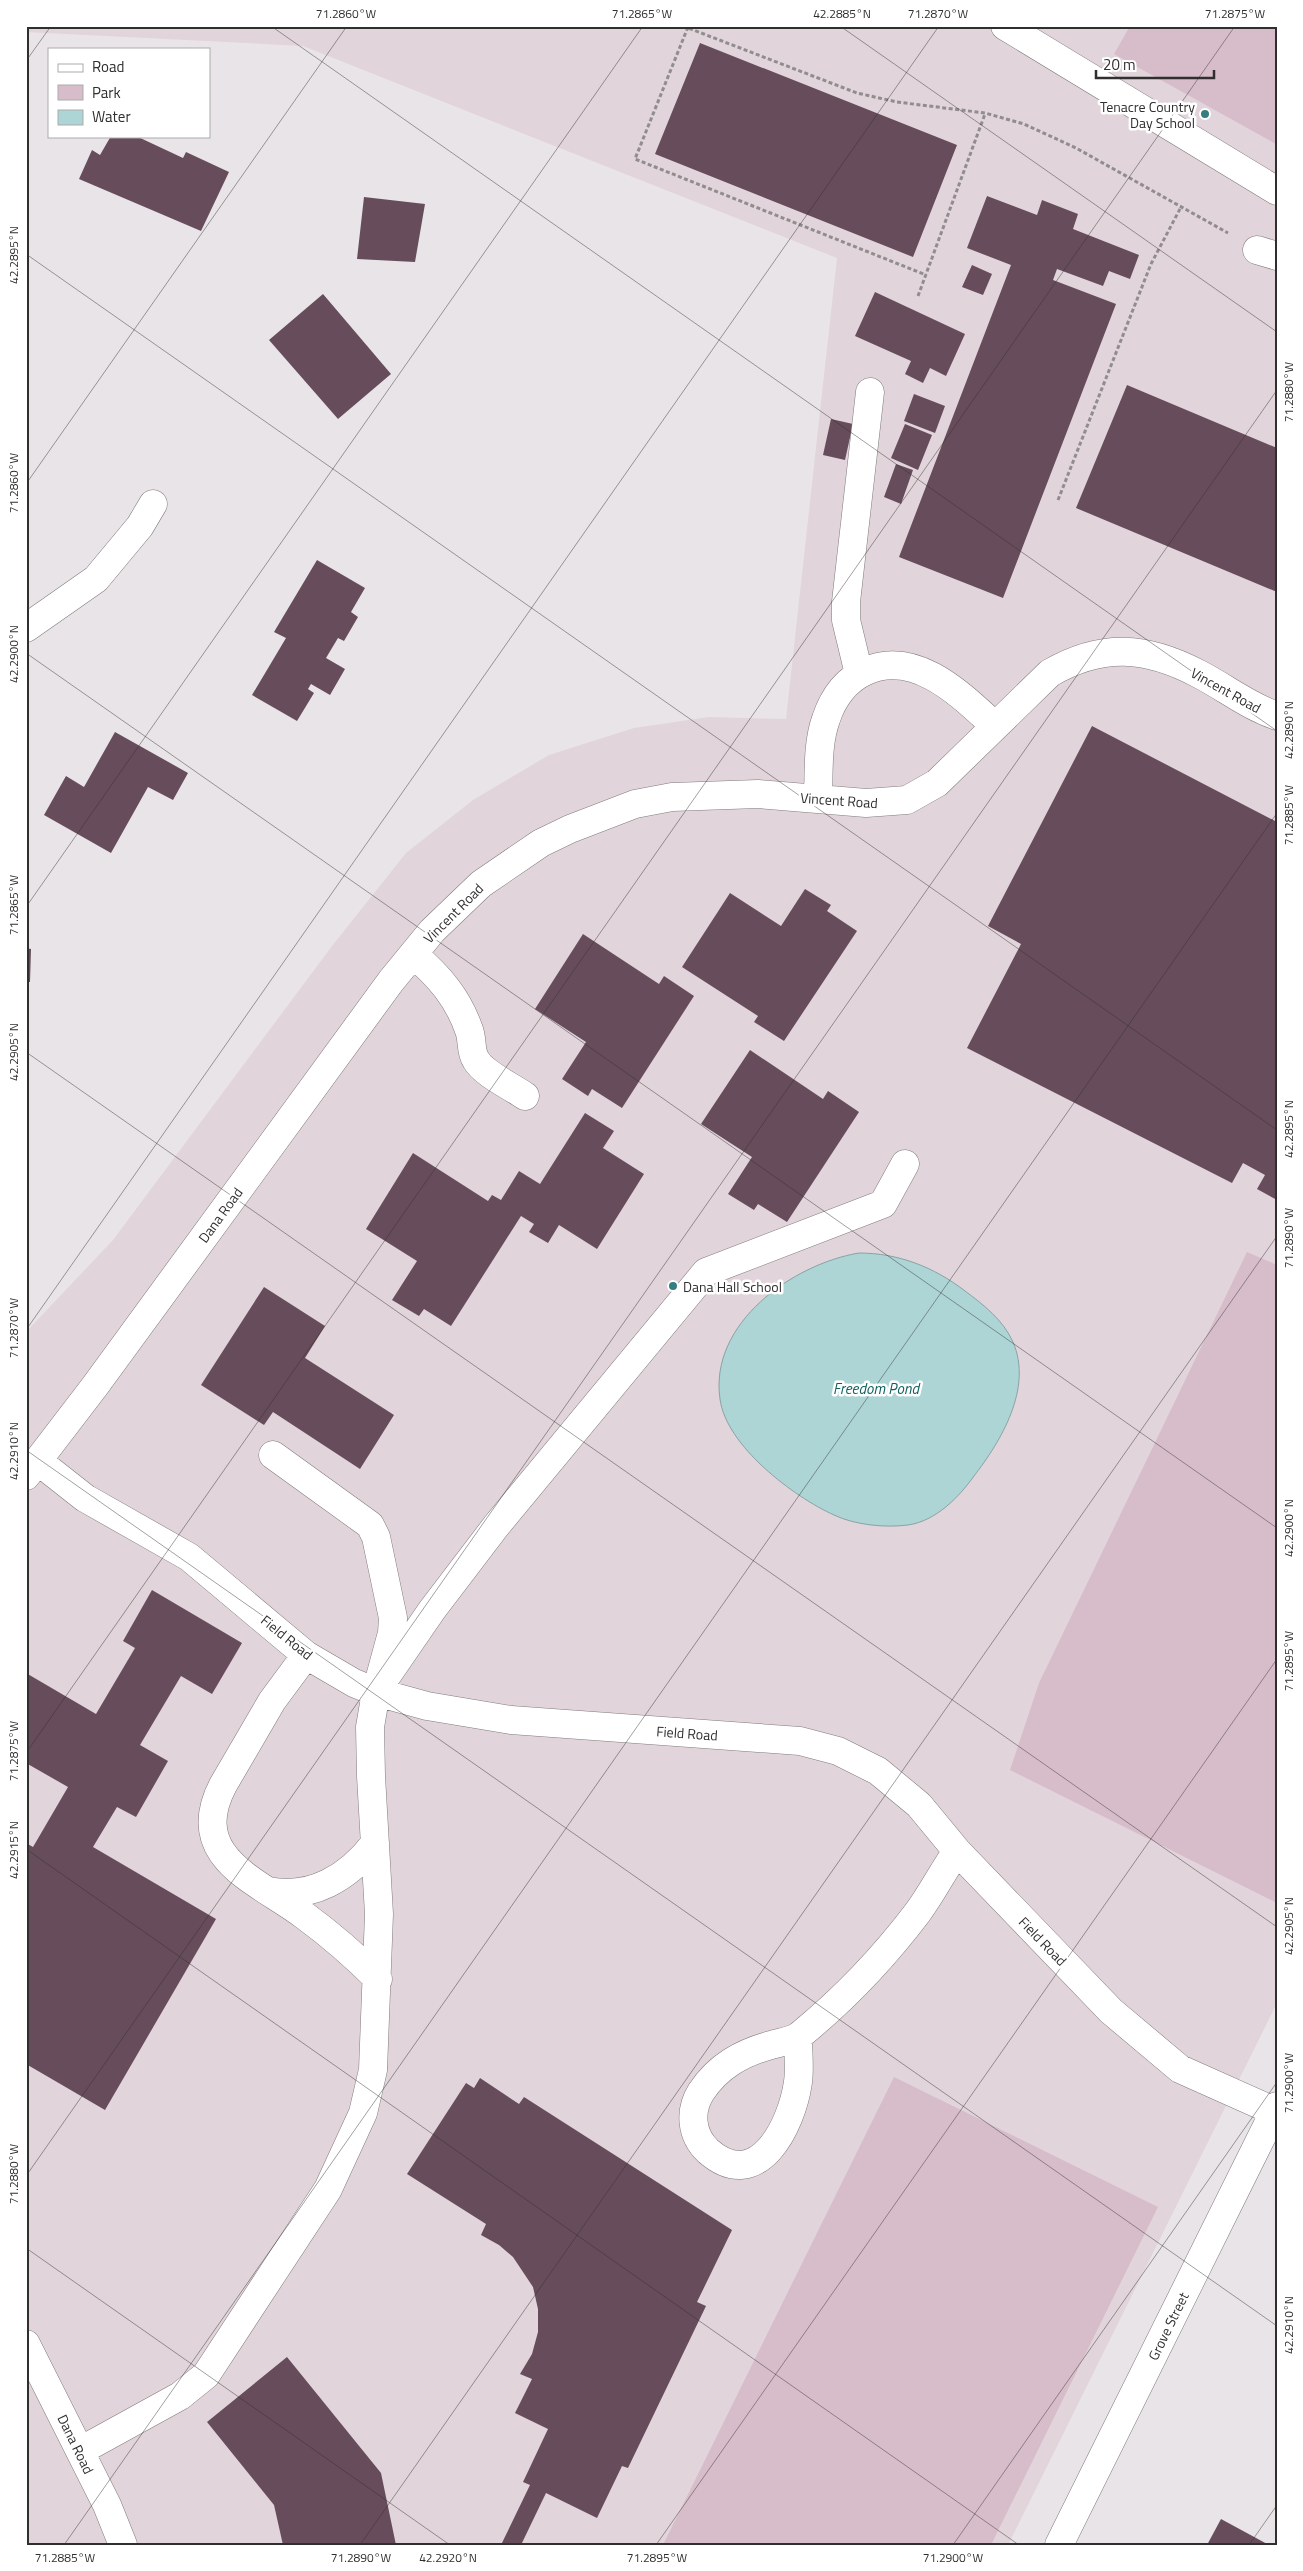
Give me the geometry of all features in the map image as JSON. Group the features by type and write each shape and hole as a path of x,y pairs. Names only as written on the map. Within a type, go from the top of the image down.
{"street":[{"path":"1005,26 1277,191"},
{"path":"860,674 846,620 846,602 870,392"},
{"path":"26,628 96,579 140,526 153,504"},
{"name":"Vincent Road","path":"413,954 432,931 481,884 541,844 601,816 635,804 672,796 758,794 866,803 907,800 937,783 1050,673 1068,662 1089,654 1133,651 1176,664 1199,674 1256,708 1277,716"},
{"path":"818,799 821,737 833,701 843,687 860,674 876,667 891,665 910,668 923,673 948,686 995,726"},
{"path":"413,954 430,968 455,998 471,1034 476,1061 482,1068 525,1096"},
{"name":"Dana Road","path":"32,1469 391,980 413,954"},
{"path":"376,1692 432,1610 496,1526 706,1272 883,1204 906,1164"},
{"path":"80,2452 180,2396 206,2375 311,2218 342,2162 363,2113 373,2070 379,1914 370,1727 376,1692 392,1633 391,1598 376,1537 370,1525 273,1455"},
{"name":"Field Road","path":"32,1469 189,1557 306,1655 354,1683 376,1692 427,1706 511,1720 800,1742 838,1751 878,1771 919,1805 956,1851 1111,2011 1180,2069 1276,2109"},
{"path":"306,1655 272,1701 223,1785 216,1799 212,1826 222,1855 248,1879 324,1930 378,1979"},
{"path":"268,1891 279,1893 305,1892 334,1881 358,1864 375,1843"},
{"path":"798,2037 798,2082 787,2120 777,2141 766,2154 751,2163 733,2164 721,2160 703,2146 693,2124 695,2102 702,2091 722,2067 736,2058 751,2051 798,2037 850,1988 898,1938 930,1895 956,1851"},
{"name":"Grove Street","path":"1059,2545 1276,2109"},
{"name":"Dana Road","path":"26,2344 80,2452 123,2545"}],"path":[{"path":"625,26 654,26"},
{"path":"683,26 864,95 897,102 985,113 1024,124 1050,134 1267,253"},
{"path":"688,27 635,160 926,275"},
{"path":"918,296 985,113"},
{"path":"1058,500 1151,264 1181,206"}],"shaded area":[{"name":"Dana Hall School","path":"26,26 1277,26 1277,2003 1008,2545 26,2545 26,1332 113,1240 332,946 406,853 473,800 549,755 634,728 709,717 786,719 837,258 303,46 26,32"}],"green space":[{"path":"1130,26 1277,26 1276,144 1114,54"},
{"path":"1247,1252 1277,1265 1277,1903 1010,1770 1039,1683"},
{"path":"894,2077 1158,2207 991,2545 663,2545"}],"water":[{"name":"Freedom Pond","path":"859,1253 888,1256 915,1263 953,1282 979,1302 1004,1327 1013,1342 1018,1360 1017,1395 1011,1413 994,1447 984,1462 968,1484 946,1507 928,1519 908,1525 880,1526 851,1521 834,1515 800,1496 764,1468 748,1452 725,1417 720,1399 720,1371 728,1346 742,1322 761,1302 783,1284 808,1270 834,1259"}],"building":[{"path":"700,43 957,145 913,257 655,154"},
{"path":"110,138 140,138 183,158 186,152 229,172 201,231 79,179 92,150 100,155"},
{"path":"987,196 1037,215 1042,200 1078,214 1073,229 1139,255 1130,279 1109,271 1103,286 1057,269 1053,280 1116,304 1003,598 899,557 1011,265 967,248"},
{"path":"364,197 425,204 415,262 357,259"},
{"path":"972,265 992,274 983,295 962,287"},
{"path":"875,292 965,334 946,376 930,368 923,383 905,374 911,361 855,336"},
{"path":"323,294 391,374 338,419 269,340"},
{"path":"1127,385 1277,448 1277,592 1076,508"},
{"path":"914,394 945,406 935,433 904,421"},
{"path":"831,419 853,424 845,460 823,455"},
{"path":"905,424 932,435 918,470 891,458"},
{"path":"896,464 913,470 901,504 884,497"},
{"path":"317,560 365,588 351,612 358,617 344,641 338,638 326,658 345,669 330,695 311,684 308,689 314,693 297,721 252,695 286,638 274,632"},
{"path":"1092,726 1277,822 1277,1200 1257,1189 1265,1175 1243,1163 1232,1183 967,1048 1021,944 988,926"},
{"path":"115,732 188,773 173,800 148,787 111,853 44,815 66,776 84,787"},
{"path":"805,889 831,905 827,911 857,931 784,1041 754,1022 758,1016 682,967 730,893 781,926"},
{"path":"583,934 659,984 664,976 694,996 622,1108 592,1089 588,1096 562,1079 586,1042 535,1009"},
{"path":"26,948 31,949 30,982 26,982"},
{"path":"750,1050 823,1099 828,1091 859,1112 787,1222 758,1204 754,1210 728,1194 752,1157 701,1124"},
{"path":"585,1113 614,1131 603,1148 644,1174 597,1249 559,1225 548,1243 529,1232 534,1224 521,1216 451,1326 424,1309 419,1316 392,1300 417,1261 366,1229 413,1153 488,1201 492,1195 501,1200 519,1171 540,1184"},
{"path":"264,1287 325,1326 305,1358 394,1415 360,1469 273,1412 264,1425 201,1385"},
{"path":"152,1590 242,1643 212,1694 181,1676 140,1745 168,1761 136,1817 117,1807 93,1847 216,1919 105,2110 26,2064 26,1843 33,1847 68,1787 26,1763 26,1673 96,1714 135,1648 123,1641"},
{"path":"480,2078 519,2104 524,2097 732,2230 697,2302 706,2306 628,2468 622,2466 597,2518 546,2493 521,2545 501,2545 530,2485 523,2482 548,2429 515,2413 532,2379 520,2374 532,2354 538,2332 538,2309 533,2287 513,2257 499,2245 481,2235 486,2224 407,2174 466,2083 474,2088"},
{"path":"287,2357 381,2473 396,2545 283,2545 274,2505 207,2422"},
{"path":"1221,2519 1269,2545 1207,2545"}],"place":[{"name":"Tenacre Country Day School","path":"1205,114"},
{"name":"Dana Hall School","path":"673,1286"}]}
